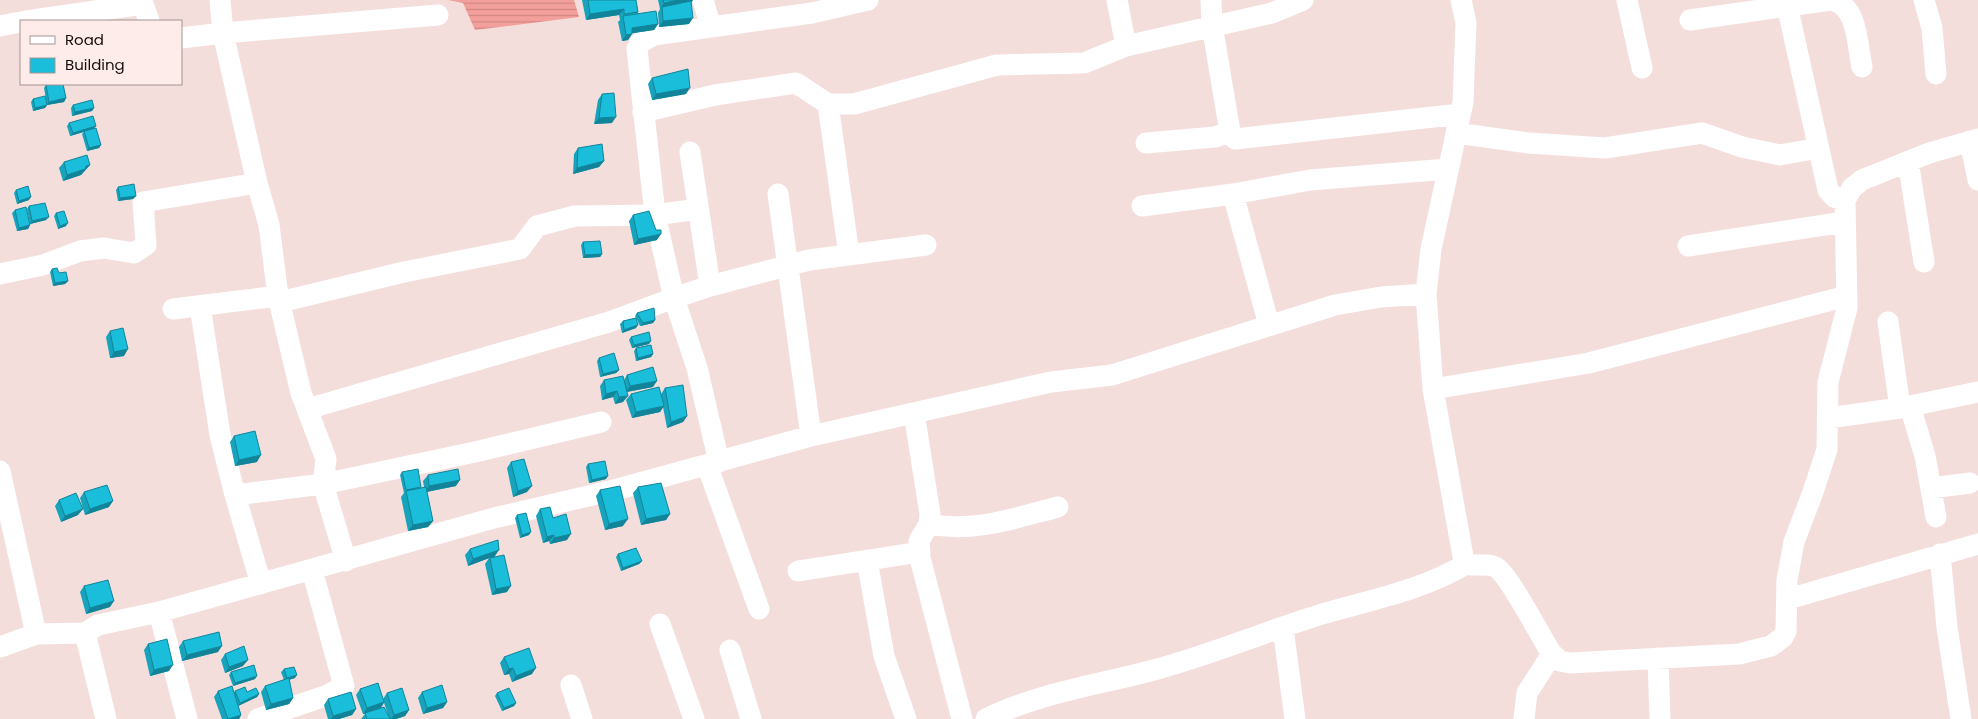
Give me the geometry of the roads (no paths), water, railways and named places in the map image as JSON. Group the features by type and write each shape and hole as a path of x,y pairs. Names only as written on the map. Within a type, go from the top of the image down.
{"street":[{"path":"220,0 223,34 257,182 269,225 279,299 301,393 326,459 323,484 346,561"},
{"path":"703,0 711,27"},
{"path":"759,609 713,463 697,368 674,298 655,215 637,49 640,42 654,35 812,13 868,0"},
{"path":"1117,0 1126,46"},
{"path":"1211,0 1212,26 1230,132 1235,139 1458,124 1529,143 1605,148 1702,133 1742,147 1780,155 1818,148"},
{"path":"643,112 715,95 796,83 828,104 854,104 997,65 1084,63 1126,46 1272,13 1303,0"},
{"path":"1461,0 1466,23 1463,102 1431,249 1426,294 1433,389 1466,564"},
{"path":"1627,0 1642,68"},
{"path":"1690,20 1831,0 1843,4 1851,13 1862,67"},
{"path":"1924,0 1932,28 1936,74"},
{"path":"33,20 143,4 149,20"},
{"path":"1787,5 1828,190 1834,197 1845,200"},
{"path":"182,38 438,15"},
{"path":"0,26 20,22"},
{"path":"828,104 849,255"},
{"path":"1146,143 1215,137 1230,132"},
{"path":"986,719 1045,696 1147,672 1234,646 1318,615 1431,583 1466,564 1487,564 1504,573 1552,654 1560,661 1570,663 1739,654 1771,646 1783,637 1786,631 1787,580 1794,542 1827,448 1830,373 1844,324 1848,296 1844,222 1845,200 1852,188 1862,180 1908,160 1974,140 1978,180"},
{"path":"690,152 710,286"},
{"path":"1908,160 1924,262"},
{"path":"1142,206 1233,194 1310,180 1448,169"},
{"path":"0,274 43,265 80,251 104,248 134,253 146,245 143,202 257,182"},
{"path":"778,194 811,436"},
{"path":"1233,194 1269,325"},
{"path":"173,309 279,299 520,249 537,226 575,216 655,215 698,208"},
{"path":"1688,246 1844,222"},
{"path":"307,410 600,324 710,286 788,266 849,255 926,245"},
{"path":"0,647 36,634 85,633 98,625 159,612 494,518 618,489 811,436 1050,382 1112,376 1335,305 1381,296 1426,294"},
{"path":"1433,389 1590,363 1848,296"},
{"path":"200,306 220,435 235,495 262,584"},
{"path":"1888,322 1905,407 1925,456 1936,517"},
{"path":"1828,418 1905,407 1978,392"},
{"path":"914,413 930,514 929,524 919,541 920,552 962,719"},
{"path":"235,495 323,484 475,452 601,422"},
{"path":"0,471 36,634"},
{"path":"1931,488 1970,483"},
{"path":"929,524 947,528 974,527 1058,507"},
{"path":"1788,599 1978,544"},
{"path":"798,571 920,552"},
{"path":"1940,554 1947,627 1962,719"},
{"path":"868,560 884,656 906,719"},
{"path":"258,719 328,695 344,686 312,570"},
{"path":"159,612 187,719"},
{"path":"660,624 694,719"},
{"path":"1283,628 1295,719"},
{"path":"85,633 106,719"},
{"path":"730,650 751,719"},
{"path":"1524,719 1527,693 1552,654"},
{"path":"1658,658 1660,719"},
{"path":"570,685 582,719"}]}
